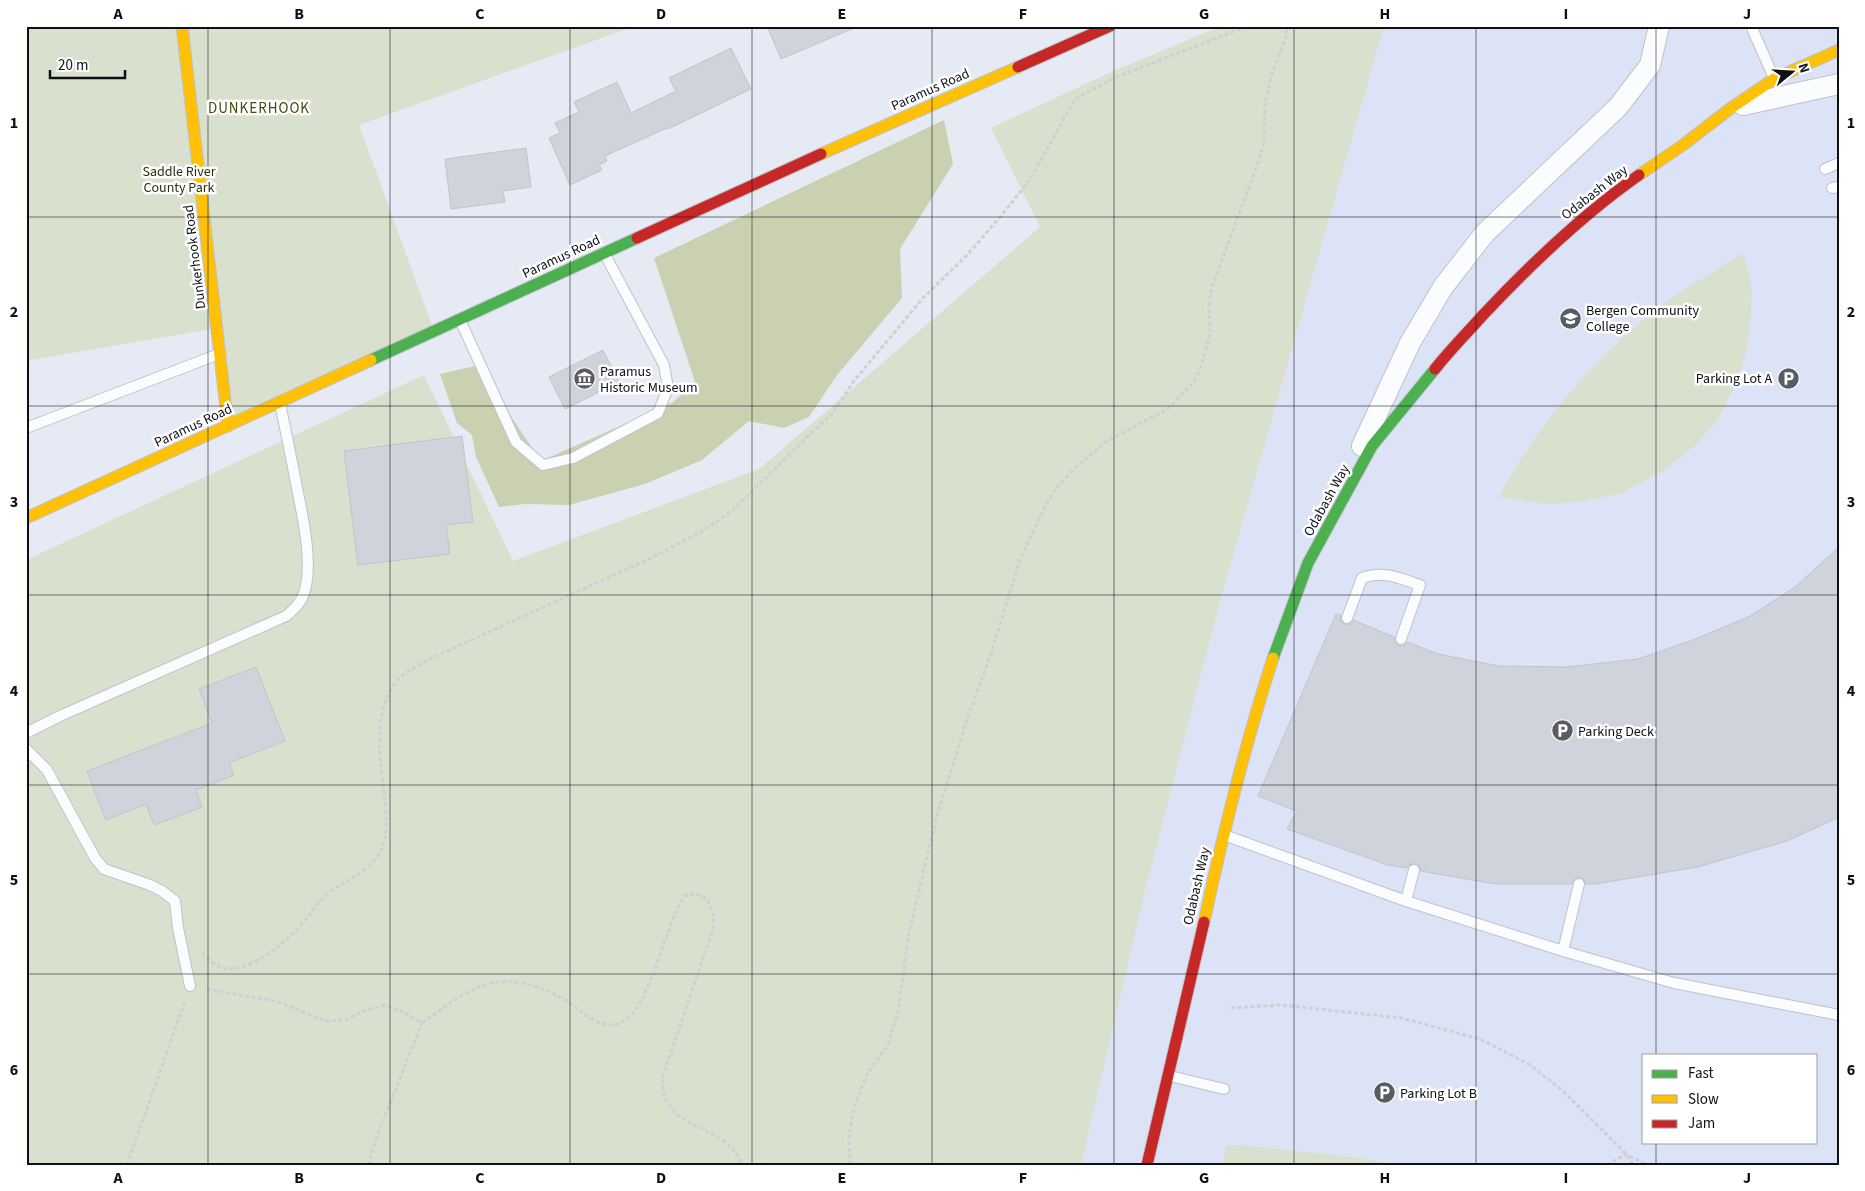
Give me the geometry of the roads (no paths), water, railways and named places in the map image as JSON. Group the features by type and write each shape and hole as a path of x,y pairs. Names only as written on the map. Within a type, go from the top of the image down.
{"street":[{"name":"Paramus Road","path":"26,518 903,117 1110,26"},
{"path":"1308,562 1410,343 1443,287 1485,233 1618,107 1650,65 1659,26"},
{"name":"Dunkerhook Road","path":"185,31 228,426"},
{"name":"Odabash Way","path":"1147,1165 1223,835 1253,720 1275,652 1308,562 1372,446 1442,360 1561,237 1619,189 1774,79 1839,50"},
{"path":"1732,108 1839,84"}],"lane":[{"path":"1751,26 1774,79"},
{"path":"1825,169 1839,163"},
{"path":"460,319 516,442 543,465 573,458 658,413 668,388 664,365 604,253"},
{"path":"26,428 220,353"},
{"path":"26,733 60,716 286,616 301,601 305,591 308,558 305,527 280,402"},
{"path":"1347,618 1362,578 1374,574 1388,575 1420,584 1401,639"},
{"path":"26,748 47,770 95,858 104,869 150,885 175,901 178,928 190,986"},
{"path":"1223,835 1406,901 1563,951 1674,983 1839,1015"},
{"path":"1406,901 1414,870"},
{"path":"1563,951 1579,884"},
{"path":"1169,1076 1224,1089"}],"place":[{"name":"Bergen Community College","path":"1570,318"},
{"name":"Parking Lot A","path":"1788,378"},
{"name":"Paramus Historic Museum","path":"584,379"},
{"name":"Parking Deck","path":"1562,731"},
{"name":"Parking Lot B","path":"1384,1093"}],"district":[{"name":"DUNKERHOOK","path":"259,108"}],"park label":[{"name":"Saddle River County Park","path":"179,180"}]}
